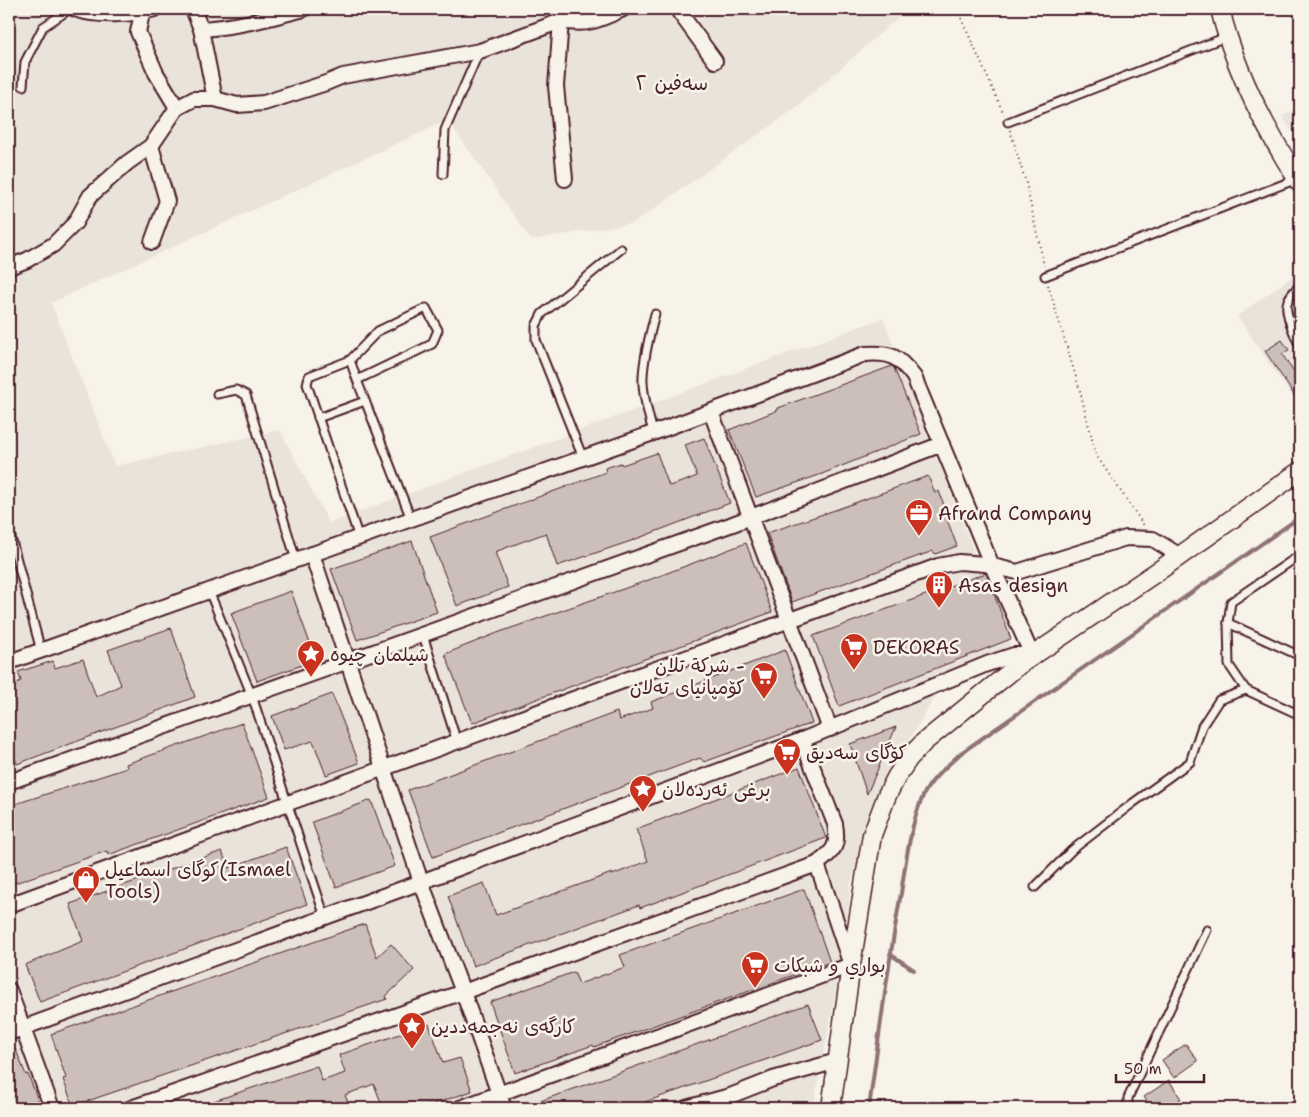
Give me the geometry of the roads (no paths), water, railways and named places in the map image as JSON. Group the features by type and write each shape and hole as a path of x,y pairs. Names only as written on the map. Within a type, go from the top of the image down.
{"street":[{"path":"75,9 83,12 99,13 147,10 138,32 156,73 177,108"},
{"path":"192,9 201,29 215,99"},
{"path":"201,29 221,28 252,22 304,9"},
{"path":"560,15 572,23 597,22 623,9"},
{"path":"678,9 715,61"},
{"path":"1220,9 1227,36 1258,111 1299,181"},
{"path":"9,267 28,260 53,245 75,223 90,196 127,163 151,146 177,108 194,99 215,99 237,105 264,103 343,76 480,50 560,15"},
{"path":"560,15 556,86 565,179"},
{"path":"151,146 167,201 152,242"},
{"path":"9,662 653,433 865,354 889,354 904,364 914,376 992,566 1032,656"},
{"path":"711,412 830,729"},
{"path":"9,782 751,517 942,444"},
{"path":"830,1108 872,835 879,814 897,776 924,742 1032,656 1180,556 1300,471"},
{"path":"9,905 938,566 959,562 992,566 1017,572 1126,538 1153,539 1180,556"},
{"path":"312,554 421,882 463,992 504,1108"},
{"path":"9,1033 802,740 987,664 1014,655 1032,656"},
{"path":"131,1108 463,992 817,864 836,847 837,836 835,824 802,740"},
{"path":"817,864 851,965"},
{"path":"460,1108 851,965"},
{"path":"9,990 52,1108"},
{"path":"686,1108 727,1102 773,1079 837,1061"}],"lane":[{"path":"23,86 25,62 43,27 70,9"},
{"path":"1008,122 1227,36"},
{"path":"443,174 445,130 480,50"},
{"path":"1046,276 1299,181"},
{"path":"583,458 536,340 536,326 542,314 621,249"},
{"path":"1300,285 1291,294 1286,305 1300,346"},
{"path":"357,380 432,344 438,330 426,308 378,331 350,360 309,376 307,384 359,538"},
{"path":"653,433 644,391 643,376 645,356 655,314"},
{"path":"350,360 411,519"},
{"path":"217,394 236,390 246,395 296,560"},
{"path":"318,418 365,401"},
{"path":"9,530 41,651"},
{"path":"1300,555 1231,602 1228,623 1229,665 1246,690 1300,715"},
{"path":"209,591 252,696 324,917"},
{"path":"1228,623 1300,656"},
{"path":"423,634 457,742"},
{"path":"1035,887 1072,850 1190,762 1202,726 1219,700 1246,690"},
{"path":"1130,1108 1128,1098 1207,930"}],"waterway":[{"path":"869,1108 909,844 919,807 930,784 961,753 1300,517"},
{"path":"890,954 914,970"}],"place":[{"name":"Afrand Company","path":"919,537"},
{"name":"Asas design","path":"939,609"},
{"name":"DEKORAS","path":"854,671"},
{"name":"شيلمان چیوه","path":"311,678"},
{"name":"شركة تلان - کۆمپانیای تەلان","path":"764,700"},
{"name":"کۆگای سەدیق","path":"787,776"},
{"name":"برغی ئەردەلان","path":"643,813"},
{"name":"كوگای اسماعیل(Ismael Tools)","path":"86,904"},
{"name":"بواري و شبكات","path":"755,989"},
{"name":"کارگەی نەجمەددین","path":"412,1050"}],"district":[{"name":"سەفین ٢","path":"672,83"}]}
